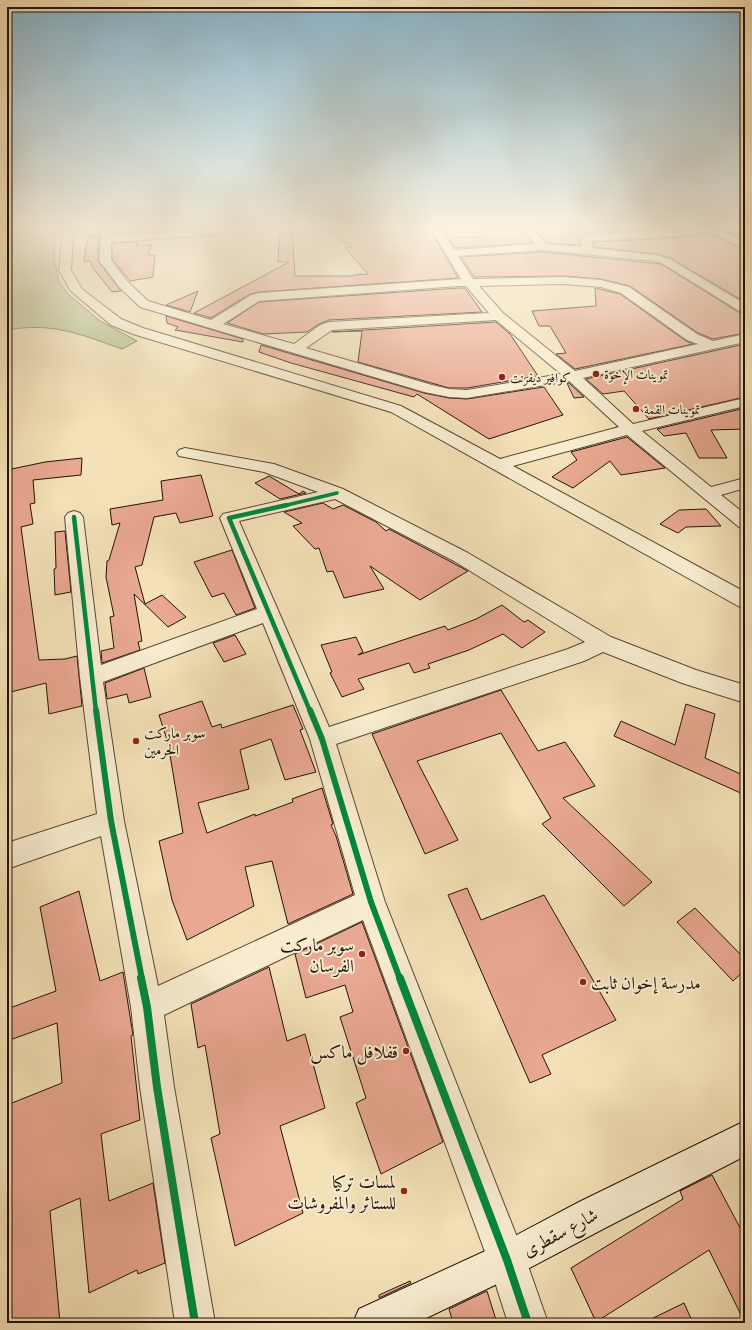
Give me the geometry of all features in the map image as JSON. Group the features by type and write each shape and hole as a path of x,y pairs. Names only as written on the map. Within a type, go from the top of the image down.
{"street":[{"path":"77,291 116,322 138,331 396,409 743,597"},
{"path":"130,291 144,304 294,350 429,389 449,393 467,394 572,376 745,338"},
{"path":"212,325 255,298 342,291"},
{"path":"477,291 500,316 572,376 630,429 745,523"},
{"path":"627,291 692,337 713,346"},
{"path":"715,291 745,309"},
{"path":"294,350 329,326 500,316"},
{"path":"499,466 630,429 745,402"},
{"path":"185,453 268,468 337,493 461,558 603,643 690,677 745,694"},
{"path":"708,493 745,483"},
{"path":"337,493 229,518 322,739 371,902 507,1260 528,1323"},
{"path":"74,517 91,677 111,821 147,1007 157,1087 195,1323"},
{"path":"91,677 269,613"},
{"path":"322,739 576,655 603,643"},
{"path":"7,856 111,821"},
{"path":"147,1007 371,902"},
{"name":"شارع سقطرى","path":"373,1323 507,1260 592,1215 745,1138"}],"green space":[{"path":"7,291 66,291 100,321 137,341 122,349 66,331 38,327 7,330"}],"building":[{"path":"198,291 198,291 190,312 166,305"},
{"path":"235,291 272,291 250,294 211,318 194,313"},
{"path":"415,291 467,291 482,312 329,320 319,324 307,332 263,334 227,323 259,302"},
{"path":"595,291 608,291 620,294 686,341 693,344 575,369 556,354 566,353 550,326 539,326 532,311 596,306"},
{"path":"637,291 705,291 740,313 745,314 745,333 713,339 698,333"},
{"path":"726,291 745,291 745,302"},
{"path":"166,316 243,339 243,342 175,330 178,327 167,323"},
{"path":"496,322 510,334 538,376 467,388 449,388 358,362 362,331 332,332"},
{"path":"745,344 745,397 649,419 624,391 603,394 586,379"},
{"path":"261,345 424,393 449,398 467,399 544,387 563,415 489,439 417,394 414,397 291,363 259,352"},
{"path":"567,383 569,383 584,397 574,398"},
{"path":"745,408 745,429 711,430 727,458 699,458 686,433 664,436 657,429"},
{"path":"627,437 665,468 621,475 610,461 573,488 552,477 577,460 571,452"},
{"path":"82,458 81,475 33,480 35,503 30,504 33,524 21,527 39,660 65,659 77,656 82,706 49,714 46,683 7,693 7,470 45,462"},
{"path":"201,475 213,516 180,523 176,513 154,517 142,565 135,567 145,604 162,595 186,617 168,627 134,594 142,641 138,642 140,650 102,663 101,651 114,648 110,617 114,616 106,577 107,561 109,560 120,523 112,525 110,509 163,500 161,481"},
{"path":"269,476 299,494 303,491 306,493 280,499 255,483"},
{"path":"323,503 333,509 343,505 376,522 386,531 389,529 468,571 420,600 370,566 384,589 344,598 333,571 327,572 319,548 315,549 293,526 302,523 284,512"},
{"path":"706,509 721,526 686,527 678,533 660,524 679,510"},
{"path":"65,531 71,592 55,595 55,532"},
{"path":"232,550 255,608 236,615 224,593 212,597 194,562"},
{"path":"502,605 524,622 528,620 545,632 522,648 503,634 469,650 428,664 430,668 414,673 409,663 358,679 364,689 342,697 330,673 332,672 321,645 356,637 363,652 358,655 445,626 448,630 476,619"},
{"path":"235,635 246,654 224,662 213,643"},
{"path":"144,668 151,697 129,703 127,694 107,699 105,683"},
{"path":"501,690 538,751 565,742 595,786 563,798 652,882 624,906 542,824 551,818 501,733 417,761 458,840 425,854 372,734"},
{"path":"202,701 212,727 221,724 222,728 293,705 303,729 300,730 316,772 285,780 271,739 240,750 249,789 198,803 207,833 255,814 255,816 293,802 292,799 322,788 333,824 331,825 336,836 353,894 288,924 272,861 245,867 254,906 187,940 172,900 159,841 183,833 168,743 159,715"},
{"path":"686,704 715,714 705,758 745,776 745,795 614,736 621,721 675,745"},
{"path":"467,888 481,920 544,895 616,1020 542,1055 551,1074 530,1083 448,895"},
{"path":"79,891 100,981 123,972 133,1035 131,1036 140,1120 101,1134 109,1201 153,1183 165,1263 138,1274 137,1270 89,1293 80,1198 50,1211 60,1323 12,1323 8,1257 10,1256 7,1105 62,1083 57,1023 7,1041 7,1009 56,991 40,907"},
{"path":"695,908 745,959 745,970 733,981 677,922"},
{"path":"362,922 443,1142 381,1174 356,1103 366,1098 340,1017 353,1012 345,985 306,998 295,954"},
{"path":"269,967 287,1041 305,1034 325,1108 280,1126 303,1213 235,1246 211,1138 220,1134 205,1045 198,1048 191,1004"},
{"path":"712,1175 745,1237 745,1323 709,1250 596,1322 571,1268 683,1199 680,1191"},
{"path":"410,1281 411,1283 379,1298 379,1295"},
{"path":"487,1291 497,1323 453,1323 449,1309"},
{"path":"684,1303 693,1323 643,1323"}],"cycle path":[{"path":"337,493 229,518 322,739 371,902 507,1260 528,1323"},
{"path":"74,517 91,677 111,821 147,1007 157,1087 195,1323"}],"place":[{"name":"تموينات الإخوة","path":"596,374"},
{"name":"كوافير ديفرنت","path":"502,377"},
{"name":"تموينات القمة","path":"636,409"},
{"name":"سوبر ماركت الحرمين","path":"136,741"},
{"name":"سوبر ماركت الفرسان","path":"362,954"},
{"name":"مدرسة إخوان ثابت","path":"583,982"},
{"name":"قفلافل ماكس","path":"406,1051"},
{"name":"لمسات تركيا للستائر والمفروشات","path":"404,1191"}]}
